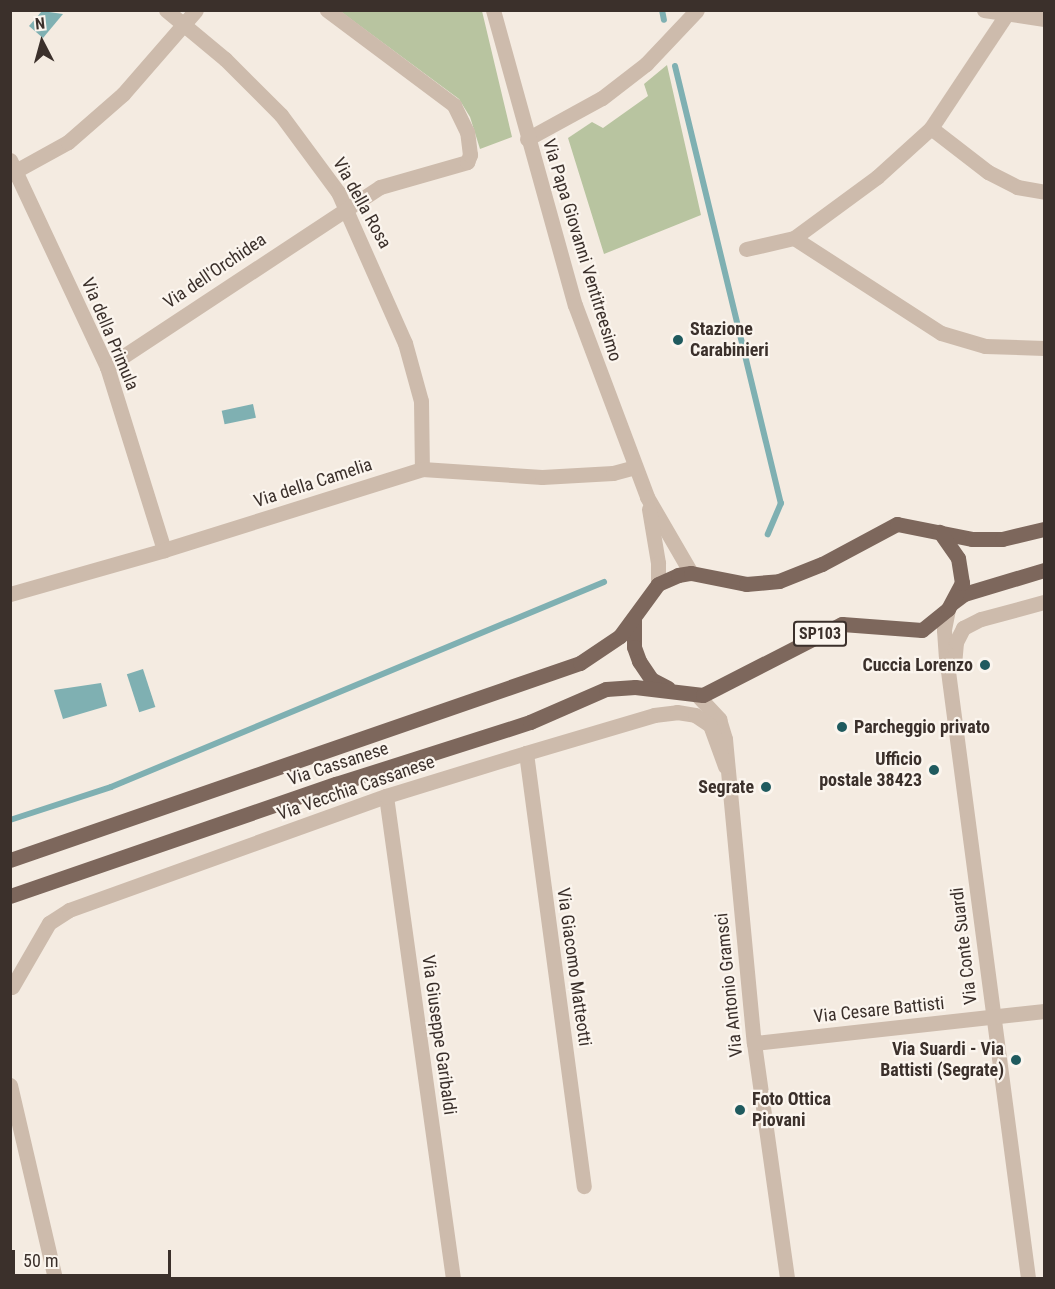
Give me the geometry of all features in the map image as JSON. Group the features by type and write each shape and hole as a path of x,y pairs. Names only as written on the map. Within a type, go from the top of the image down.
{"main road":[{"path":"657,584 691,573 764,584 798,576 886,527 911,524 940,532 995,539 1044,529"},
{"path":"940,532 954,548 961,572 962,583 950,606"},
{"name":"Via Cassanese","path":"10,896 325,788 520,726 606,689 635,687 697,695 715,690 842,624 922,630 964,594 1044,570"},
{"name":"Via Cassanese","path":"10,860 566,669 613,642 634,619 657,584"},
{"name":"Via Cassanese","path":"634,619 634,647 642,668 651,678 679,693"}],"street":[{"name":"Via della Rosa","path":"166,10 225,59 281,115 314,157 345,208 405,343 421,401 422,469"},
{"path":"13,168 68,142 123,94 185,26 196,10"},
{"name":"Via dell'Orchidea","path":"106,367 345,208 405,177 460,166 467,162 470,147 463,118 454,105 327,10"},
{"name":"Via Papa Giovanni Ventitreesimo","path":"493,10 527,140 575,305 647,497 691,573"},
{"path":"527,140 555,127 628,78 697,10"},
{"path":"984,10 1044,19"},
{"path":"746,249 794,238 849,200 931,128 1006,15"},
{"path":"931,128 988,172 1017,187 1044,192"},
{"name":"Via della Primula","path":"13,168 106,367 164,550"},
{"path":"794,238 941,333 985,346 1044,348"},
{"name":"Via della Camelia","path":"10,594 164,550 422,469 542,477 613,473 635,467"},
{"name":"Via Papa Giovanni Ventitreesimo","path":"647,497 658,563 657,584"},
{"path":"954,698 954,652 963,628 981,620 1044,602"},
{"name":"Via Conte Suardi","path":"950,606 944,638 954,698 992,1017 1028,1278"},
{"name":"Via Antonio Gramsci","path":"697,695 722,726 754,1043 787,1278"},
{"name":"Via Vecchia Cassanese","path":"11,990 49,923 69,910 386,796 654,715 677,712 695,715 710,725 725,766"},
{"name":"Via Giacomo Matteotti","path":"526,753 584,1186"},
{"name":"Via Giuseppe Garibaldi","path":"386,796 453,1278"},
{"name":"Via Cesare Battisti","path":"754,1043 1044,1011"},
{"path":"10,1085 13,1111 55,1278"}],"green space":[{"path":"340,11 482,11 512,137 480,149 470,117 459,99"},
{"path":"667,65 701,215 604,254 568,138 592,122 603,128 648,96 644,84"}],"water":[{"path":"42,11 63,14 43,38 29,26"},
{"path":"253,404 256,418 225,424 222,411"},
{"path":"143,669 155,707 139,712 127,674"},
{"path":"101,683 107,706 63,719 54,690"}],"waterway":[{"path":"662,10 664,20"},
{"path":"675,66 781,503 768,534"},
{"path":"10,820 111,787 604,582"}],"place":[{"name":"Stazione Carabinieri","path":"678,340"},
{"name":"Cuccia Lorenzo","path":"985,665"},
{"name":"Parcheggio privato","path":"842,727"},
{"name":"Ufficio postale 38423","path":"934,770"},
{"name":"Segrate","path":"766,787"},
{"name":"Via Suardi - Via Battisti (Segrate)","path":"1016,1060"},
{"name":"Foto Ottica Piovani","path":"740,1110"}]}
